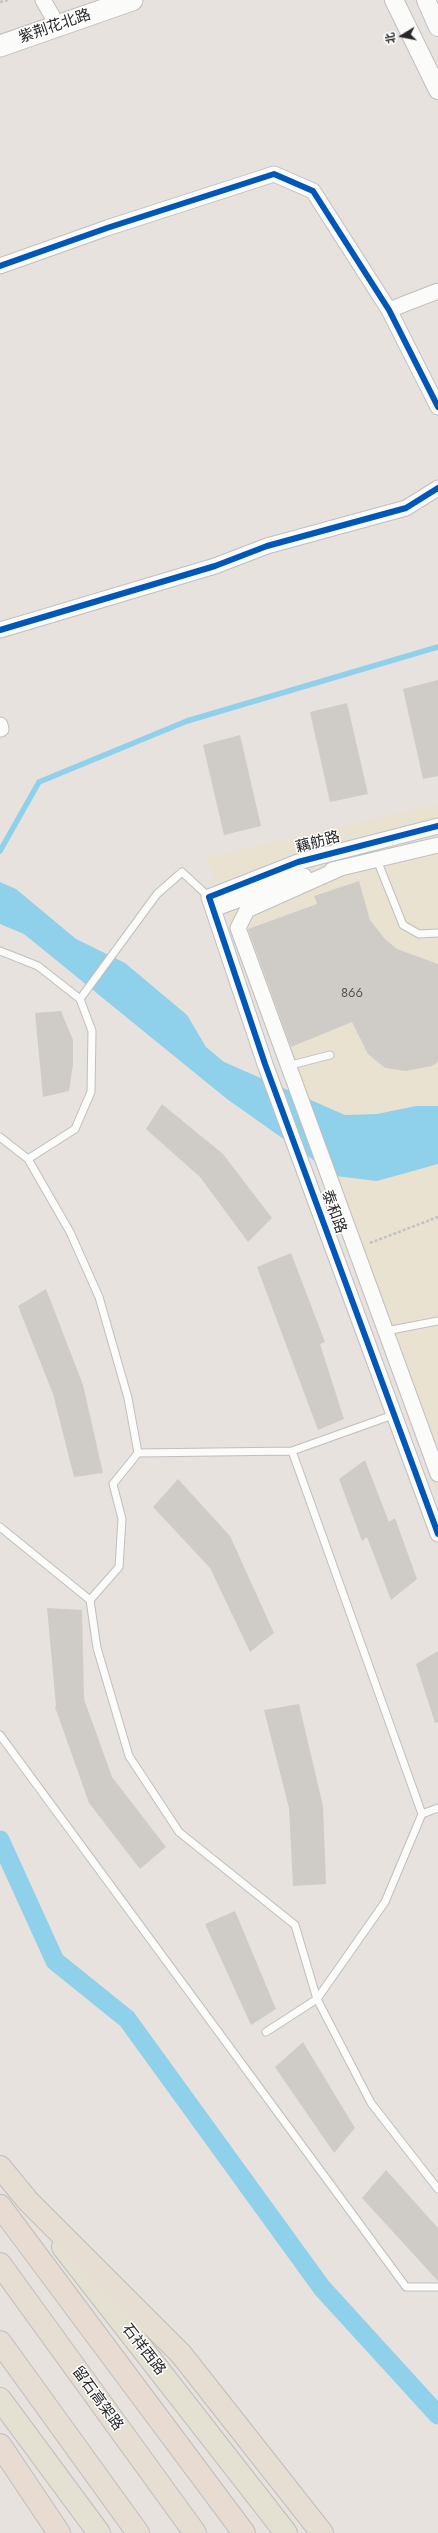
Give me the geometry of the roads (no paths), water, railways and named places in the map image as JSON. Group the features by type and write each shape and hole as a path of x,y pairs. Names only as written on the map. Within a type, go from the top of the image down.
{"highway":[{"name":"石祥西路","path":"0,2167 28,2201"},
{"path":"28,2201 181,2354 322,2533"},
{"path":"0,2206 244,2533"},
{"name":"留石高架路","path":"0,2264 195,2533"},
{"path":"0,2342 138,2533"},
{"path":"0,2445 59,2533"}],"main road":[{"name":"紫荆花北路","path":"0,46 132,0"},
{"name":"石祥西路","path":"28,2201 286,2533"},
{"path":"0,2399 99,2533"}],"street":[{"path":"43,0 58,26"},
{"path":"394,0 438,90"},
{"path":"426,0 438,26"},
{"path":"0,266 107,228 274,174 313,192 389,310 438,407"},
{"path":"389,310 438,291"},
{"path":"0,630 215,566 267,546 406,508 438,488"},
{"name":"藕舫路","path":"211,903 298,862 438,826"},
{"name":"藕舫路","path":"211,903 289,880 438,845"},
{"name":"泰和路","path":"341,868 247,910 238,928 289,1072 438,1474"},
{"name":"泰和路","path":"211,903 265,1064 438,1534"}],"lane":[{"path":"377,860 403,925 419,934 438,933"},
{"path":"80,999 157,894 182,872 211,903"},
{"path":"0,951 38,966 80,999 92,1031 91,1092 75,1129 28,1159"},
{"path":"289,1072 330,1055"},
{"path":"0,1137 28,1159 70,1232 99,1297 128,1398 138,1453 113,1484 122,1518 119,1567 90,1600"},
{"path":"386,1331 438,1321"},
{"path":"138,1453 292,1451 393,1414"},
{"path":"266,2032 318,1999 385,1902 422,1814 292,1451"},
{"path":"0,1527 90,1600 97,1648 129,1756 179,1832 295,1925 318,1999 371,2103 438,2189"},
{"path":"0,1735 406,2287 438,2287"},
{"path":"422,1814 438,1808"}],"water":[{"path":"0,882 16,889 76,939 125,963 187,1015 206,1047 224,1062 345,1115 377,1114 416,1106 438,1106 438,1164 377,1181 336,1176 227,1099 24,934 0,924"}],"waterway":[{"path":"0,851 39,782 187,721 438,647"},
{"path":"0,1840 55,1961 127,2019 322,2288 438,2415"}]}
